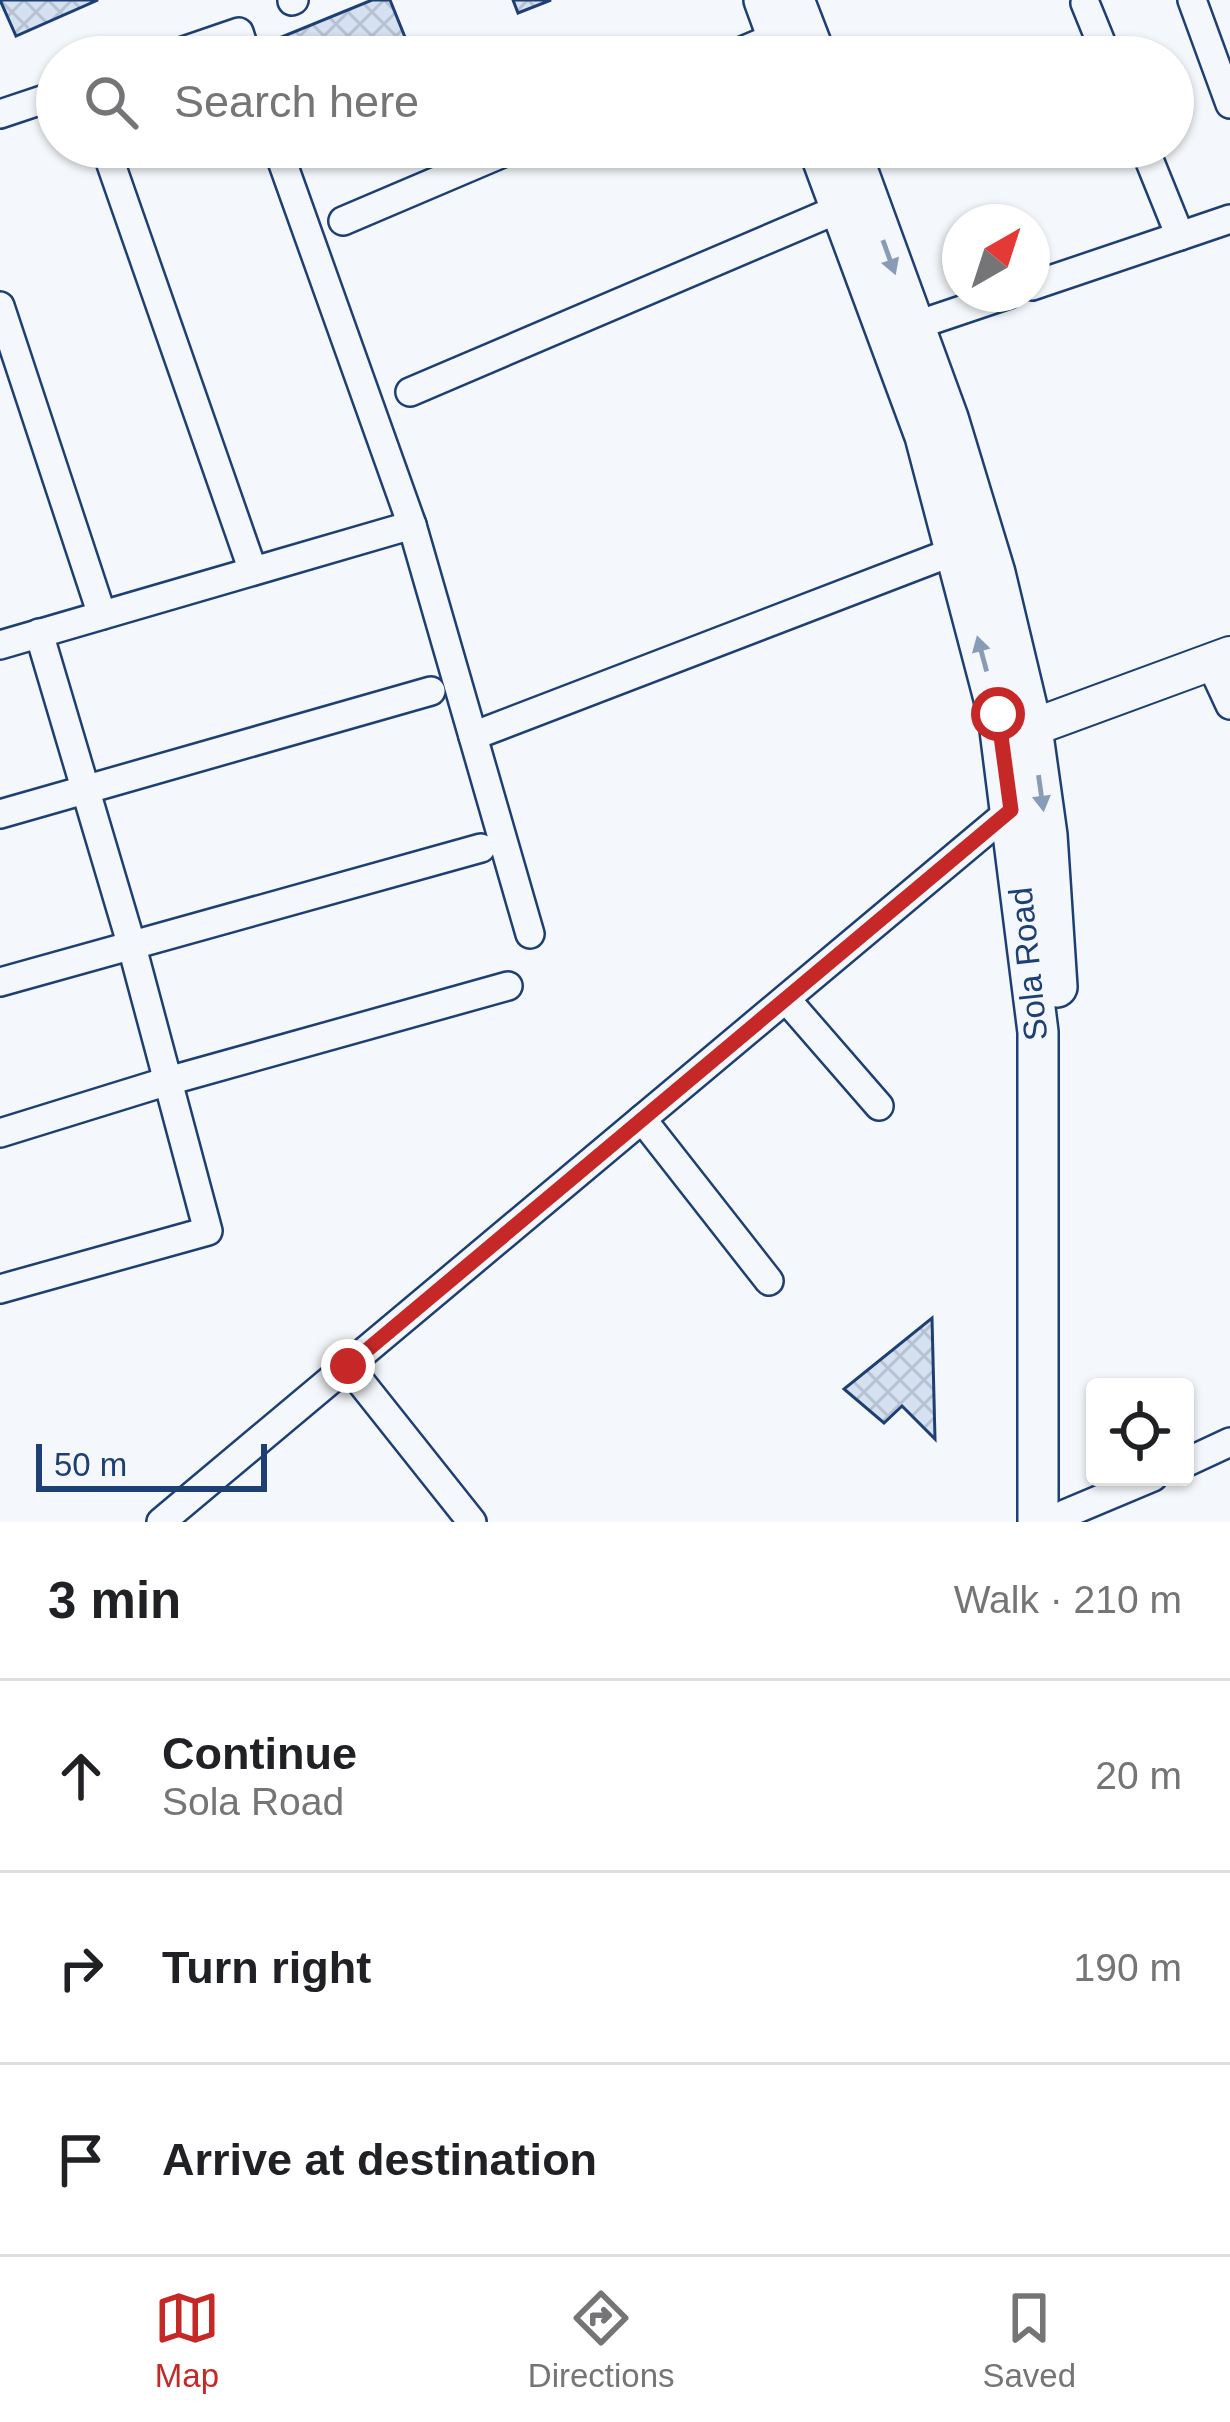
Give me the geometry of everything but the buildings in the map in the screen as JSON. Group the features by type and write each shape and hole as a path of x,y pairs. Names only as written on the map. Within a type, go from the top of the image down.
{"main road":[{"path":"794,0 807,36"},
{"name":"Sola Road","path":"826,168 925,436 998,714 1017,734 1011,810 1038,1032 1047,1519"},
{"name":"Sola Road","path":"857,168 948,418 995,573 1017,734 1047,835 1059,1012 1065,1235 1047,1519"}],"street":[{"path":"1192,0 1230,104"},
{"path":"1085,3 1099,36"},
{"path":"0,114 36,101"},
{"path":"111,168 254,571"},
{"path":"285,168 412,525 530,934"},
{"path":"343,221 468,168"},
{"path":"1152,168 1180,236"},
{"path":"410,392 841,208"},
{"path":"1050,280 1230,219"},
{"path":"0,306 102,615"},
{"path":"914,326 956,312"},
{"path":"0,645 412,525"},
{"path":"473,736 955,551"},
{"path":"0,1289 208,1231 39,634"},
{"path":"1017,734 1220,658 1230,705"},
{"path":"0,814 431,692"},
{"path":"166,1521 1011,810"},
{"path":"0,982 482,848"},
{"path":"0,1133 508,986"},
{"path":"786,999 879,1106"},
{"path":"642,1119 770,1281"},
{"path":"348,1366 472,1522"},
{"path":"1194,1458 1230,1442"},
{"path":"1047,1519 1130,1486"}],"route":[{"path":"348,1366 1011,810 998,714"}]}
